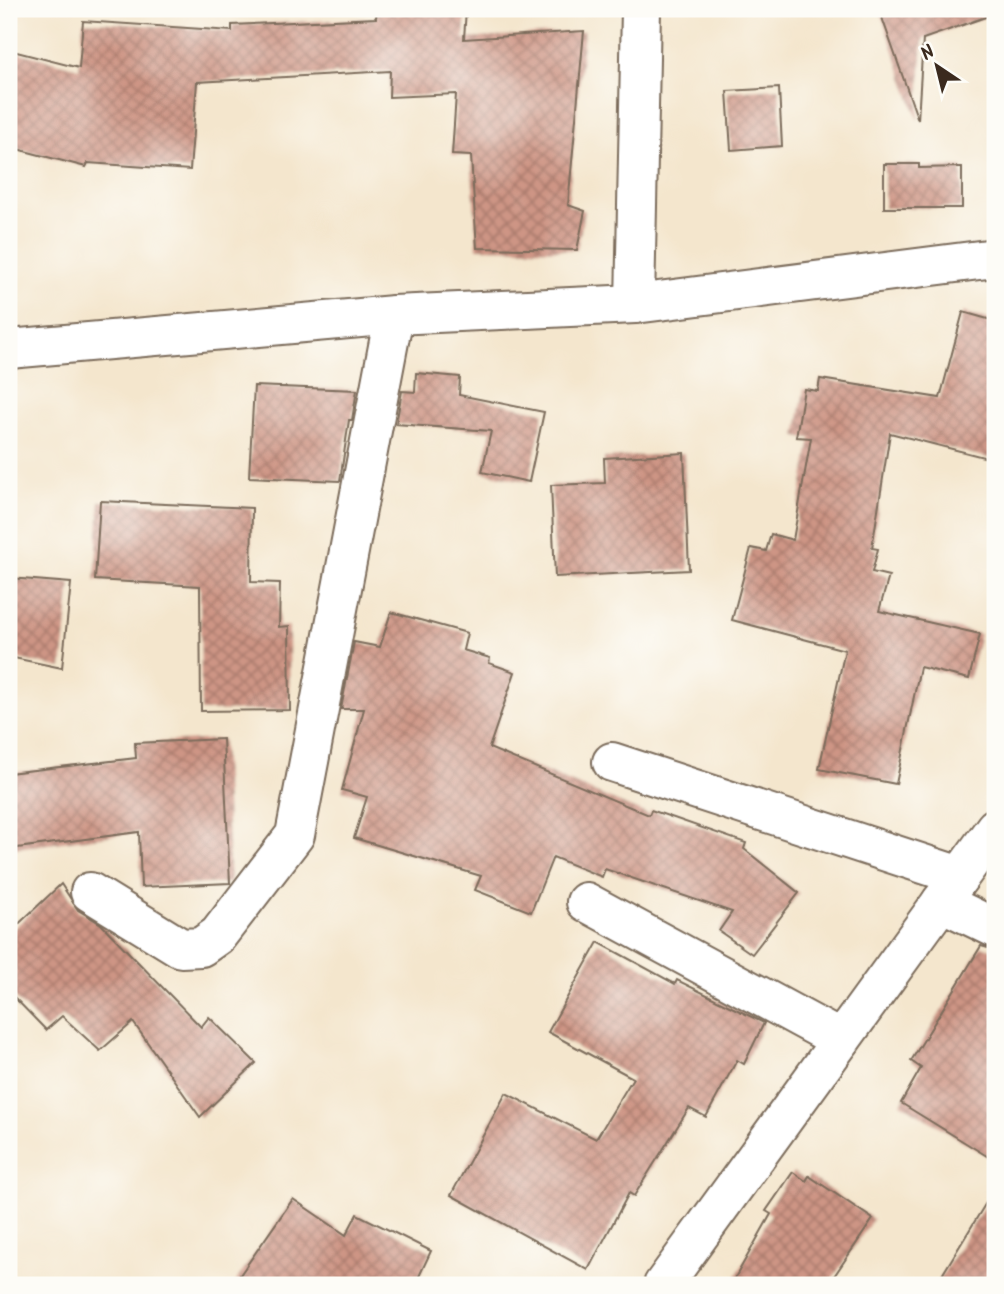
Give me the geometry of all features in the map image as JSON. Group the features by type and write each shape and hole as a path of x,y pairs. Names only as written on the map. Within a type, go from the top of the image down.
{"street":[{"path":"635,304 641,9"},
{"path":"9,349 394,315 635,304 995,258"},
{"path":"90,892 181,948 201,947 218,935 295,835 394,315"},
{"path":"612,762 950,889 995,928"},
{"path":"663,1285 995,828"},
{"path":"586,902 841,1040"}],"building":[{"path":"377,9 466,9 464,39 584,31 568,205 585,211 577,250 477,248 471,156 452,155 456,94 389,97 390,71 197,82 190,170 88,163 86,167 9,147 9,50 79,68 83,21 232,31 232,25 376,18"},
{"path":"879,9 993,9 994,14 923,39 918,120"},
{"path":"779,88 782,146 731,150 727,91"},
{"path":"884,164 919,164 919,168 962,167 962,208 884,208"},
{"path":"963,312 995,321 995,460 890,433 872,548 878,549 872,572 889,576 879,611 980,634 969,679 920,667 896,784 819,769 845,650 732,620 751,548 766,551 771,534 793,540 811,438 796,437 804,389 818,391 820,379 940,398"},
{"path":"416,373 460,377 459,395 544,412 529,482 482,472 491,431 396,424 402,391 415,392"},
{"path":"254,386 357,390 352,420 349,420 340,481 249,477"},
{"path":"684,453 689,570 555,577 551,485 605,483 604,458"},
{"path":"100,501 252,508 251,582 280,583 279,627 289,626 290,710 201,711 200,586 95,580"},
{"path":"9,578 71,583 62,668 9,657"},
{"path":"391,612 467,633 463,650 490,658 489,663 515,672 489,748 649,815 651,810 746,843 744,849 799,893 752,954 719,931 732,912 605,869 602,877 553,857 531,912 475,890 481,876 354,838 367,797 342,790 364,709 341,709 354,642 380,647"},
{"path":"223,739 230,883 141,887 139,832 9,849 9,773 136,758 135,743"},
{"path":"61,884 78,910 101,924 201,1027 209,1017 256,1063 200,1117 133,1022 100,1051 62,1016 46,1030 9,992 9,933"},
{"path":"598,942 675,984 677,980 764,1023 744,1064 737,1060 706,1117 689,1108 634,1196 629,1193 588,1270 451,1195 506,1093 596,1139 633,1078 548,1032"},
{"path":"981,946 995,950 995,1161 901,1103 921,1068 911,1061"},
{"path":"793,1172 806,1181 809,1176 873,1219 828,1285 731,1285 771,1214 766,1211"},
{"path":"995,1188 995,1285 936,1285"},
{"path":"293,1199 346,1235 357,1214 431,1251 415,1285 233,1285"}]}
